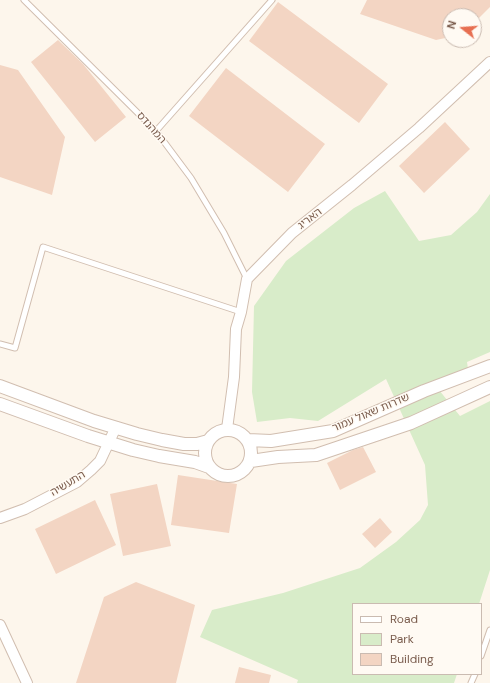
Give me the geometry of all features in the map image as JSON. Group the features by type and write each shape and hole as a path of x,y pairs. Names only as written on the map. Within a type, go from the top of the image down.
{"street":[{"name":"האריג","path":"248,279 292,233 419,128 490,62"},
{"path":"227,429 234,377 236,328 248,279"},
{"name":"שדרות שאול עמור","path":"248,440 271,441 333,431 424,391 490,366"},
{"path":"0,386 94,421 162,440 184,444 197,444 208,441"},
{"name":"שדרות שאול עמור","path":"251,461 278,457 316,455 411,423 490,387"},
{"path":"0,404 110,442 159,456 195,462 209,467 218,475 226,477 241,473 247,468 251,461 252,454 251,446 248,440 238,432 227,429 219,431 213,435 205,448 205,456 209,467"},
{"name":"התעשיה","path":"0,518 24,509 76,482 91,470 100,460 116,427"},
{"path":"0,625 27,683"}],"lane":[{"name":"המהנדס","path":"24,0 156,131 190,178 224,233 248,279"},
{"path":"156,131 272,0"},
{"path":"0,344 15,348 43,247 241,312"},
{"path":"482,653 490,630"}],"green space":[{"path":"385,191 419,241 451,235 477,212 490,194 490,352 467,362 468,369 439,390 460,416 490,401 490,570 479,603 352,603 352,675 457,675 454,683 297,683 298,680 200,637 212,610 283,593 360,568 396,542 420,520 428,505 425,465 386,379 318,421 290,418 257,422 252,392 254,306 286,261 354,208"}],"building":[{"path":"367,0 490,0 490,7 482,15 482,8 442,8 442,39 436,40 360,14"},
{"path":"278,2 388,84 359,123 249,41"},
{"path":"58,40 83,64 126,117 95,142 31,62"},
{"path":"0,65 18,70 65,137 52,195 0,177"},
{"path":"226,68 325,144 288,192 189,116"},
{"path":"445,122 470,149 424,193 399,166"},
{"path":"363,447 376,472 340,490 327,463 353,450"},
{"path":"178,475 237,484 229,533 171,525"},
{"path":"157,484 171,546 123,556 110,494"},
{"path":"95,500 116,545 56,574 35,529"},
{"path":"380,518 392,532 375,548 362,534"},
{"path":"136,582 195,605 176,683 76,683 104,597"},
{"path":"239,667 271,675 269,683 235,683"}]}
